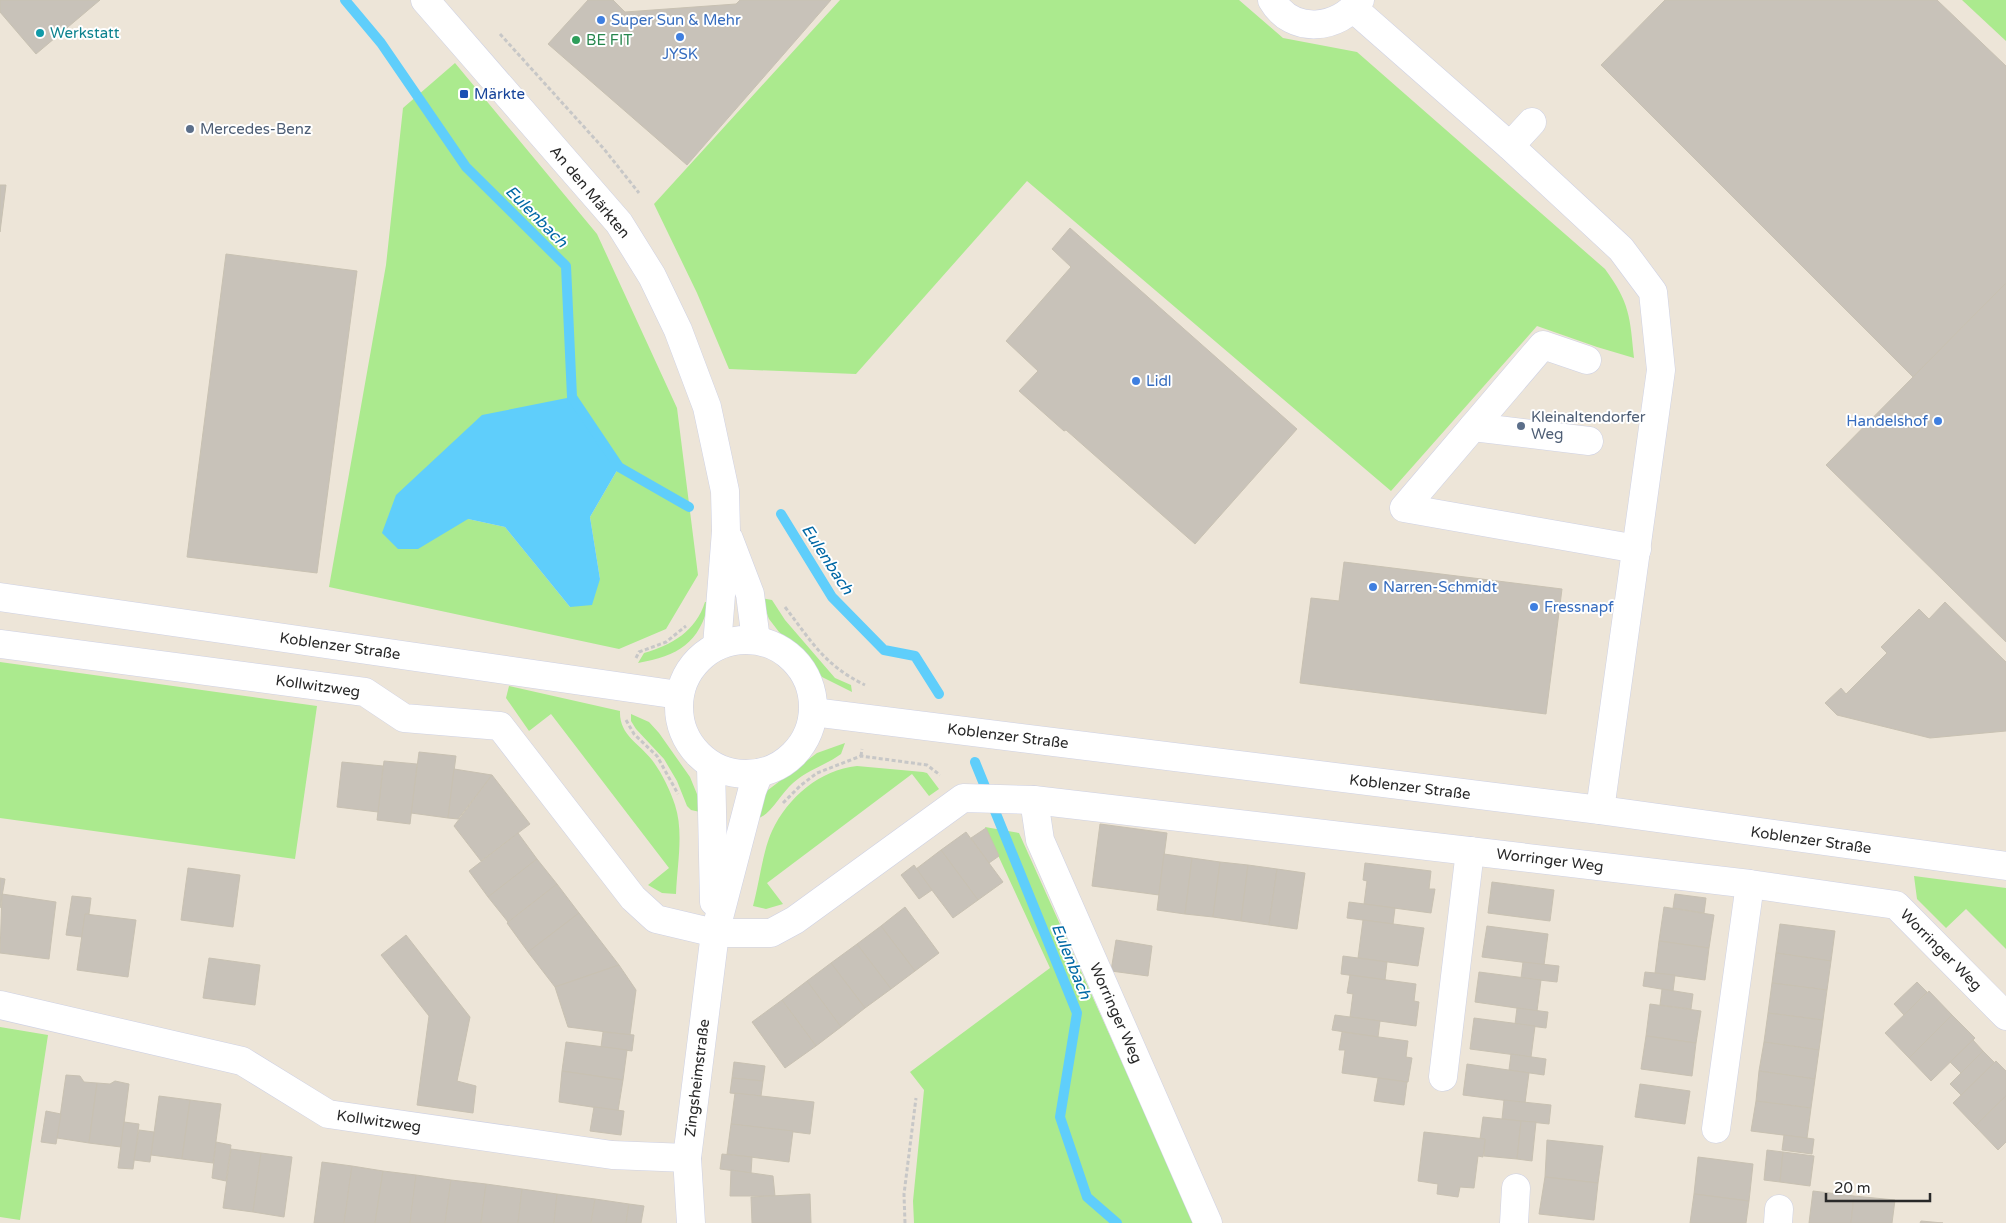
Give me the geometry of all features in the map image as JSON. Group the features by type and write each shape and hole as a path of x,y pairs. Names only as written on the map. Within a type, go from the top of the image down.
{"street":[{"name":"An den Märkten","path":"424,0 620,222 652,276 678,330 707,407 725,491 726,531 717,646"},
{"path":"1272,0 1288,18 1305,24 1322,25 1339,20 1357,5 1621,249 1653,292 1661,370 1600,810"},
{"path":"1510,146 1532,122"},
{"path":"1587,360 1543,345 1404,508 1637,549"},
{"path":"1473,427 1588,441"},
{"name":"An den Märkten","path":"726,531 750,594 756,640"},
{"name":"Koblenzer Straße","path":"0,597 679,695"},
{"path":"736,640 756,640 776,646 792,657 804,673 810,686 813,712 808,733 796,752 779,766 759,773 726,772 711,765 696,752 684,735 679,716 679,695 690,669 699,658 717,646 736,640"},
{"name":"Kollwitzweg","path":"0,644 365,692 404,718 500,726 633,898 656,919 715,933"},
{"name":"Koblenzer Straße","path":"813,712 1600,810 2006,866"},
{"name":"Zingsheimstraße","path":"711,765 715,933"},
{"name":"Zingsheimstraße","path":"691,1223 687,1158 715,933 752,791 759,773"},
{"path":"715,933 771,933 795,920 963,798"},
{"name":"Worringer Weg","path":"963,798 1024,799 1750,884 1896,905 2006,1016"},
{"name":"Worringer Weg","path":"1024,799 1040,840 1208,1223"},
{"path":"1443,1077 1470,851"},
{"path":"1716,1129 1750,884"},
{"name":"Kollwitzweg","path":"0,1005 242,1061 328,1114 612,1155 687,1158"},
{"path":"1514,1223 1516,1188"}],"path":[{"path":"781,808 800,786 816,774 861,756 927,765 963,798"},
{"path":"905,1223 904,1194 916,1098"}],"green space":[{"path":"840,0 1239,0 1283,38 1357,52 1605,269 1620,291 1624,301 1630,321 1634,358 1537,326 1391,491 1027,181 856,374 729,369 697,293 654,204"},
{"path":"1962,0 2006,0 2006,41"},
{"path":"455,63 597,234 677,408 698,575 666,629 619,649 329,587 386,265 403,108","holes":["619,467 590,517 600,579 570,607 505,527 468,519"]},
{"path":"761,598 772,600 785,620 835,678 851,685 852,692 822,677 801,650 779,632 769,619"},
{"path":"705,602 709,602 700,628 685,645 665,656 638,663 644,653 664,646 689,629 696,621"},
{"path":"0,662 317,706 295,859 0,818"},
{"path":"509,686 620,711 626,733 656,765 671,793 675,805 680,838 676,894 662,893 648,885 669,868 551,714 529,731 506,698"},
{"path":"631,714 649,722 690,777 699,799 700,812 691,810 687,806 677,781 664,759 636,729 631,721"},
{"path":"845,743 841,754 799,778 767,813 757,819 762,796 768,790 817,753"},
{"path":"857,766 927,773 939,789 929,796 912,774 767,883 783,904 766,909 753,906 769,839 787,807 818,779 830,773"},
{"path":"985,827 1019,833 1194,1223 914,1223 913,1201 924,1090 910,1072 1050,968"},
{"path":"1914,876 2006,888 2006,949 1966,909 1946,928 1917,899"},
{"path":"0,1027 48,1035 20,1220 0,1217"}],"water":[{"path":"572,397 619,467 590,517 600,579 592,605 570,607 505,527 468,519 418,549 398,549 382,533 396,495 482,415"}],"building":[{"name":"Werkstatt","path":"0,0 100,0 36,54 0,12"},
{"path":"588,0 613,0 625,12 736,4 740,0 831,0 687,165 548,44"},
{"path":"1665,0 1937,0 2006,66 2006,283 1913,377 1601,65"},
{"path":"0,185 6,185 0,232"},
{"name":"Lidl","path":"1070,228 1297,429 1195,544 1019,391 1038,371 1006,341 1071,267 1052,249"},
{"path":"226,254 357,271 317,573 187,557"},
{"name":"Handelshof","path":"2006,283 2006,642 1826,465"},
{"path":"1344,562 1562,589 1546,714 1300,683 1311,598 1339,601"},
{"path":"1945,602 2006,662 2006,731 1930,738 1837,715 1825,703 1841,688 1846,694 1887,653 1881,647 1919,609 1929,619"},
{"path":"419,752 456,756 448,818 411,813"},
{"path":"384,761 417,764 410,824 377,820"},
{"path":"342,762 383,766 378,812 337,807"},
{"path":"454,769 492,775 458,819 448,818"},
{"path":"492,775 530,824 481,861 454,826"},
{"path":"1100,824 1167,833 1159,895 1092,886"},
{"path":"986,828 999,856 989,863 971,838"},
{"path":"966,832 1003,882 978,900 941,850"},
{"path":"518,833 537,859 488,897 469,871"},
{"path":"941,850 978,900 953,918 916,869"},
{"path":"1164,854 1192,858 1185,914 1157,910"},
{"path":"1192,858 1220,862 1213,917 1185,914"},
{"path":"537,859 557,884 508,922 488,897"},
{"path":"1220,862 1248,865 1241,921 1213,917"},
{"path":"1365,863 1431,871 1429,889 1435,889 1431,913 1364,904 1367,881 1363,880"},
{"path":"914,865 932,890 919,899 901,875"},
{"path":"1248,865 1277,869 1269,925 1241,921"},
{"path":"188,868 240,875 233,927 181,920"},
{"path":"1277,869 1305,873 1297,929 1269,925"},
{"path":"0,878 5,879 0,908"},
{"path":"1492,882 1554,890 1550,921 1488,913"},
{"path":"557,884 579,913 528,952 507,923"},
{"path":"2,894 56,902 49,959 0,953"},
{"path":"1675,894 1706,898 1704,913 1673,908"},
{"path":"72,896 91,898 89,914 85,914 82,937 66,935"},
{"path":"1349,902 1395,908 1393,924 1347,918"},
{"path":"905,907 939,953 915,971 881,926"},
{"path":"1664,907 1714,915 1709,948 1659,941"},
{"path":"579,913 619,965 555,987 528,952"},
{"path":"85,914 136,920 128,977 77,970"},
{"path":"1363,920 1424,928 1418,966 1358,958"},
{"path":"1780,924 1835,931 1831,961 1776,953"},
{"path":"881,926 915,971 891,989 857,944"},
{"path":"1487,926 1548,934 1544,965 1482,957"},
{"path":"406,935 470,1017 457,1081 476,1086 473,1113 417,1105 429,1016 381,955"},
{"path":"1116,940 1152,946 1148,976 1111,971"},
{"path":"1659,941 1709,948 1705,980 1655,973"},
{"path":"857,944 891,989 865,1008 831,963"},
{"path":"1776,953 1831,961 1827,990 1772,983"},
{"path":"1343,956 1387,962 1385,980 1341,974"},
{"path":"209,958 260,965 255,1005 203,998"},
{"path":"1523,962 1559,966 1557,982 1521,978"},
{"path":"831,963 865,1008 841,1027 807,981"},
{"path":"619,965 636,990 630,1035 568,1027 555,987"},
{"path":"1479,972 1541,980 1537,1011 1475,1002"},
{"path":"1645,972 1675,975 1673,991 1643,986"},
{"path":"1350,975 1416,984 1414,1001 1419,1002 1416,1026 1350,1017 1353,994 1347,993"},
{"path":"807,981 841,1027 816,1046 782,1000"},
{"path":"1917,982 1927,992 1904,1015 1894,1004"},
{"path":"1772,983 1827,990 1823,1020 1768,1013"},
{"path":"1662,989 1693,994 1691,1009 1660,1005"},
{"path":"1929,991 1952,1015 1909,1058 1885,1033"},
{"path":"782,1000 816,1046 785,1068 752,1022"},
{"path":"1650,1004 1701,1011 1696,1043 1646,1036"},
{"path":"1517,1008 1548,1012 1546,1028 1515,1024"},
{"path":"1768,1013 1823,1020 1819,1050 1764,1042"},
{"path":"1335,1015 1380,1021 1378,1037 1332,1030"},
{"path":"1952,1015 1975,1038 1931,1081 1909,1058"},
{"path":"1474,1018 1535,1026 1531,1057 1470,1049"},
{"path":"603,1032 634,1035 632,1051 601,1047"},
{"path":"1342,1032 1408,1041 1406,1057 1412,1058 1408,1082 1342,1073 1345,1050 1339,1050"},
{"path":"1646,1036 1696,1043 1692,1076 1641,1069"},
{"path":"1973,1040 1983,1051 1961,1073 1950,1062"},
{"path":"566,1042 627,1050 623,1080 562,1071"},
{"path":"1764,1042 1819,1050 1815,1079 1759,1071"},
{"path":"1983,1051 1995,1063 1961,1095 1950,1084"},
{"path":"1511,1054 1546,1059 1544,1075 1509,1070"},
{"path":"1996,1061 2006,1071 2006,1096 1975,1126 1953,1103"},
{"path":"734,1062 765,1066 763,1081 732,1078"},
{"path":"1467,1064 1529,1073 1525,1103 1463,1095"},
{"path":"562,1071 623,1080 618,1111 559,1102"},
{"path":"1759,1071 1815,1079 1811,1108 1756,1101"},
{"path":"66,1075 80,1076 84,1082 97,1083 89,1143 57,1138"},
{"path":"732,1078 763,1081 761,1096 730,1093"},
{"path":"1378,1078 1407,1082 1404,1105 1374,1101"},
{"path":"115,1081 129,1084 121,1147 89,1143 97,1083 110,1084"},
{"path":"1640,1084 1690,1091 1685,1124 1635,1117"},
{"path":"735,1093 814,1102 810,1134 731,1124"},
{"path":"159,1096 190,1100 182,1159 151,1155"},
{"path":"2006,1096 2006,1142 1998,1150 1975,1126"},
{"path":"190,1100 221,1104 213,1163 182,1159"},
{"path":"1504,1100 1551,1105 1549,1124 1502,1119"},
{"path":"1756,1101 1811,1108 1807,1138 1751,1131"},
{"path":"594,1107 624,1111 621,1135 590,1131"},
{"path":"46,1111 61,1114 56,1144 41,1142"},
{"path":"1483,1117 1521,1121 1517,1159 1484,1156 1485,1139 1480,1139"},
{"path":"1521,1121 1536,1122 1532,1161 1517,1159"},
{"path":"124,1122 139,1124 133,1169 118,1168"},
{"path":"731,1124 793,1131 789,1162 727,1154"},
{"path":"139,1130 154,1132 150,1162 134,1160"},
{"path":"1424,1132 1485,1139 1483,1157 1478,1156 1474,1188 1460,1187 1458,1197 1437,1194 1438,1184 1418,1181"},
{"path":"1784,1135 1814,1139 1812,1154 1782,1150"},
{"path":"1547,1140 1603,1146 1598,1183 1545,1177"},
{"path":"216,1142 231,1145 226,1181 212,1178"},
{"path":"231,1149 261,1153 253,1212 223,1208"},
{"path":"1767,1150 1783,1152 1780,1182 1764,1180"},
{"path":"1783,1152 1814,1156 1810,1186 1780,1182"},
{"path":"261,1153 292,1157 284,1217 253,1212"},
{"path":"722,1154 752,1157 751,1173 720,1169"},
{"path":"1698,1157 1753,1164 1749,1201 1694,1194"},
{"path":"322,1162 352,1166 344,1223 314,1223"},
{"path":"352,1166 383,1171 375,1223 344,1223"},
{"path":"731,1170 773,1176 775,1196 730,1196"},
{"path":"383,1171 416,1175 410,1223 375,1223"},
{"path":"416,1175 451,1180 445,1223 410,1223"},
{"path":"1545,1177 1598,1183 1594,1220 1539,1214"},
{"path":"451,1180 486,1184 481,1223 445,1223"},
{"path":"486,1184 522,1189 518,1223 481,1223"},
{"path":"522,1189 557,1194 554,1223 518,1223"},
{"path":"1813,1191 1854,1196 1851,1223 1809,1223"},
{"path":"557,1194 595,1199 591,1223 554,1223"},
{"path":"810,1194 811,1223 752,1223 751,1197"},
{"path":"1694,1194 1749,1201 1746,1223 1690,1223"},
{"path":"1854,1196 1895,1200 1892,1223 1851,1223"},
{"path":"595,1199 629,1204 626,1223 591,1223"},
{"path":"629,1204 644,1206 641,1223 626,1223"},
{"path":"1921,1221 1943,1223 1920,1223"}],"waterway":[{"name":"Eulenbach","path":"345,0 381,43 466,167 566,266 572,397 619,467 689,507"},
{"name":"Eulenbach","path":"781,514 832,597 884,650 915,656 939,694"},
{"name":"Eulenbach","path":"975,762 1077,1013 1060,1117 1087,1197 1117,1223"}],"place":[{"name":"Super Sun & Mehr","path":"601,20"},
{"name":"Werkstatt","path":"40,33"},
{"name":"JYSK","path":"680,37"},
{"name":"BE FIT","path":"576,40"},
{"name":"Märkte","path":"464,94"},
{"name":"Mercedes-Benz","path":"190,129"},
{"name":"Lidl","path":"1136,381"},
{"name":"Handelshof","path":"1938,421"},
{"name":"Kleinaltendorfer Weg","path":"1521,426"},
{"name":"Narren-Schmidt","path":"1373,587"},
{"name":"Fressnapf","path":"1534,607"}]}
